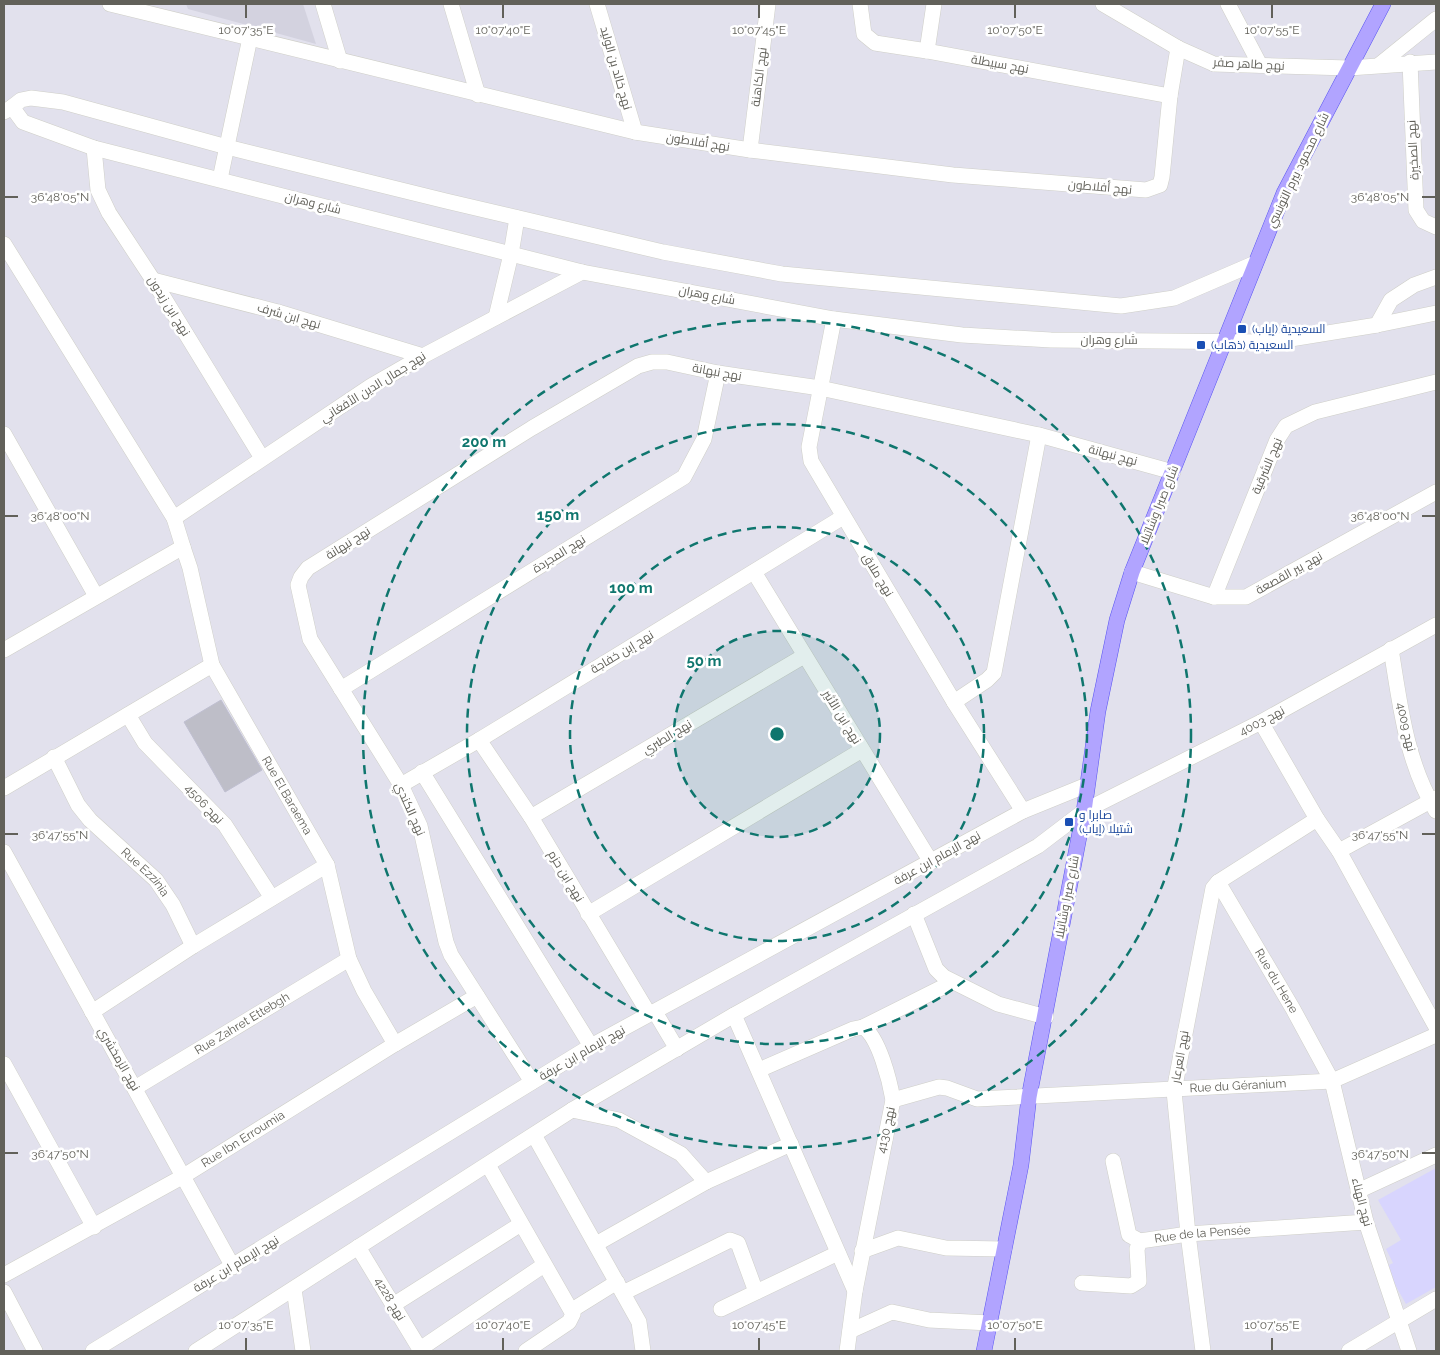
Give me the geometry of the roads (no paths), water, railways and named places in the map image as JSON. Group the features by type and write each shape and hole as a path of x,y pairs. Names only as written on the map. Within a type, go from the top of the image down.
{"main road":[{"name":"شارع محمود بيرم التونسي","path":"1225,341 1253,264 1284,193 1383,4"},
{"name":"شارع صبرا وشاتيلا","path":"984,1351 1021,1165 1029,1097 1046,1017 1117,620 1132,572 1225,341"}],"street":[{"name":"نهج أفلاطون","path":"110,4 634,132 750,150 953,175 1146,190 1160,185 1162,177 1170,96 1178,48"},
{"path":"172,4 176,19"},
{"path":"323,4 340,61"},
{"path":"451,4 478,95"},
{"name":"نهج خالد بن الوليد","path":"597,4 634,132"},
{"name":"نهج الكاهنة","path":"750,150 768,4"},
{"name":"نهج سبيطلة","path":"860,4 864,34 875,44 928,51 1170,96"},
{"path":"928,51 934,4"},
{"name":"نهج طاهر صفر","path":"1103,4 1178,48 1214,64 1349,68 1410,62 1436,62"},
{"path":"1228,4 1260,65"},
{"path":"1379,65 1436,19"},
{"path":"220,179 250,38"},
{"name":"نهج الصخيرة","path":"1410,62 1416,210 1423,221 1436,226"},
{"path":"8,110 21,100 31,98 63,102 227,147 517,218 663,252 782,274 1121,306 1174,298 1253,264"},
{"name":"شارع وهران","path":"8,110 23,122 94,148 582,272 834,319 962,335 1051,340 1272,342 1378,325 1436,313"},
{"name":"نهج ابن زيدون","path":"94,148 98,190 109,213 153,280 262,458"},
{"path":"496,317 511,254 517,218"},
{"name":"Rue El Baraema","path":"4,244 174,518 190,568 212,664 327,865 349,959 364,991 395,1044"},
{"name":"نهج جمال الدين الأفغاني","path":"174,518 371,386 423,356 582,272"},
{"path":"1378,325 1391,300 1414,285 1436,277"},
{"name":"نهج ابن شرف","path":"153,280 278,312 423,356"},
{"name":"نهج ملاق","path":"834,319 809,453 811,461 954,702 1023,810"},
{"name":"نهج نبهانة","path":"308,568 532,428 638,366 652,362 667,362 718,374 820,388 1039,435 1173,472"},
{"name":"نهج المجردة","path":"341,689 684,477 704,439 718,374"},
{"name":"نهج الشرقية","path":"1214,597 1277,440 1286,426 1315,412 1436,382"},
{"path":"4,434 96,596"},
{"path":"954,702 987,680 994,673 1039,435"},
{"name":"نهج بير القصعة","path":"1132,572 1214,597 1246,597 1436,492"},
{"name":"نهج إبن خفاجة","path":"401,785 479,740 843,517"},
{"path":"5,646 183,547"},
{"name":"نهج الكندي","path":"308,568 298,585 306,629 315,648 401,785 420,826 446,942 451,955 532,1082"},
{"name":"نهج ابن الأثير","path":"754,572 931,862"},
{"name":"نهج 4003","path":"196,1351 572,1110 734,1015 1038,846 1084,811 1261,722 1436,625"},
{"name":"نهج 4009","path":"1392,649 1401,710 1416,772 1434,803"},
{"name":"نهج الطبري","path":"531,817 804,656"},
{"path":"4,788 212,664"},
{"name":"نهج 4506","path":"128,715 145,743 225,825 272,898"},
{"path":"1261,722 1316,819 1338,851 1436,1027"},
{"name":"نهج ابن حزم","path":"479,740 531,817 588,914 677,1049"},
{"path":"588,914 862,750"},
{"name":"Rue Ezzinia","path":"54,757 78,806 156,880 173,905 193,946"},
{"path":"422,772 591,1046"},
{"name":"نهج الإمام ابن عرفة","path":"93,1351 591,1046 931,862 1023,810 1087,785"},
{"path":"1338,851 1434,803"},
{"path":"1218,882 1316,819"},
{"name":"نهج الزمخشري","path":"4,852 233,1267"},
{"path":"92,1012 193,946 327,865"},
{"name":"Rue du Hene","path":"1218,882 1293,1009 1332,1081"},
{"name":"نهج العرعار","path":"1203,1351 1188,1234 1174,1090 1213,888 1218,882"},
{"path":"914,914 936,969 944,977 998,1004 1046,1017"},
{"name":"Rue Zahret Ettebgh","path":"135,1088 349,959"},
{"path":"759,1070 852,1028 863,1027 953,982"},
{"name":"Rue Ibn Erroumia","path":"4,1275 182,1177 395,1044 478,996"},
{"path":"734,1015 855,1291"},
{"name":"نهج 4130","path":"847,1351 862,1251 893,1100 891,1086 872,1035 863,1027"},
{"name":"Rue du Géranium","path":"893,1100 938,1087 947,1088 977,1099 1332,1081 1436,1035"},
{"path":"4,1064 94,1227"},
{"name":"نهج الهناء","path":"1332,1081 1366,1222 1409,1351"},
{"path":"572,1110 619,1120 681,1154 706,1182"},
{"path":"534,1135 639,1322 643,1351"},
{"path":"596,1244 706,1182 791,1144"},
{"path":"1358,1191 1436,1155"},
{"path":"1113,1161 1123,1218 1129,1235 1140,1241"},
{"path":"488,1165 573,1314 569,1322 526,1351"},
{"name":"Rue de la Pensée","path":"1082,1283 1131,1286 1136,1284 1139,1281 1137,1249 1140,1241 1188,1234 1366,1222"},
{"path":"393,1305 521,1224"},
{"path":"862,1251 898,1238 946,1248 1004,1249"},
{"path":"572,1310 730,1240 738,1243 756,1292"},
{"name":"نهج 4228","path":"358,1247 421,1350"},
{"path":"720,1309 838,1253"},
{"path":"421,1350 544,1264"},
{"path":"294,1289 304,1351"},
{"path":"4,1292 35,1351"},
{"path":"1349,1351 1436,1299"},
{"path":"850,1331 892,1312 929,1320 968,1324 990,1323"}],"place":[{"name":"السعيدية (إياب)","path":"1242,329"},
{"name":"السعيدية (ذهاب)","path":"1201,345"},
{"name":"صابرا و شتيلا (إياب)","path":"1069,822"}]}
